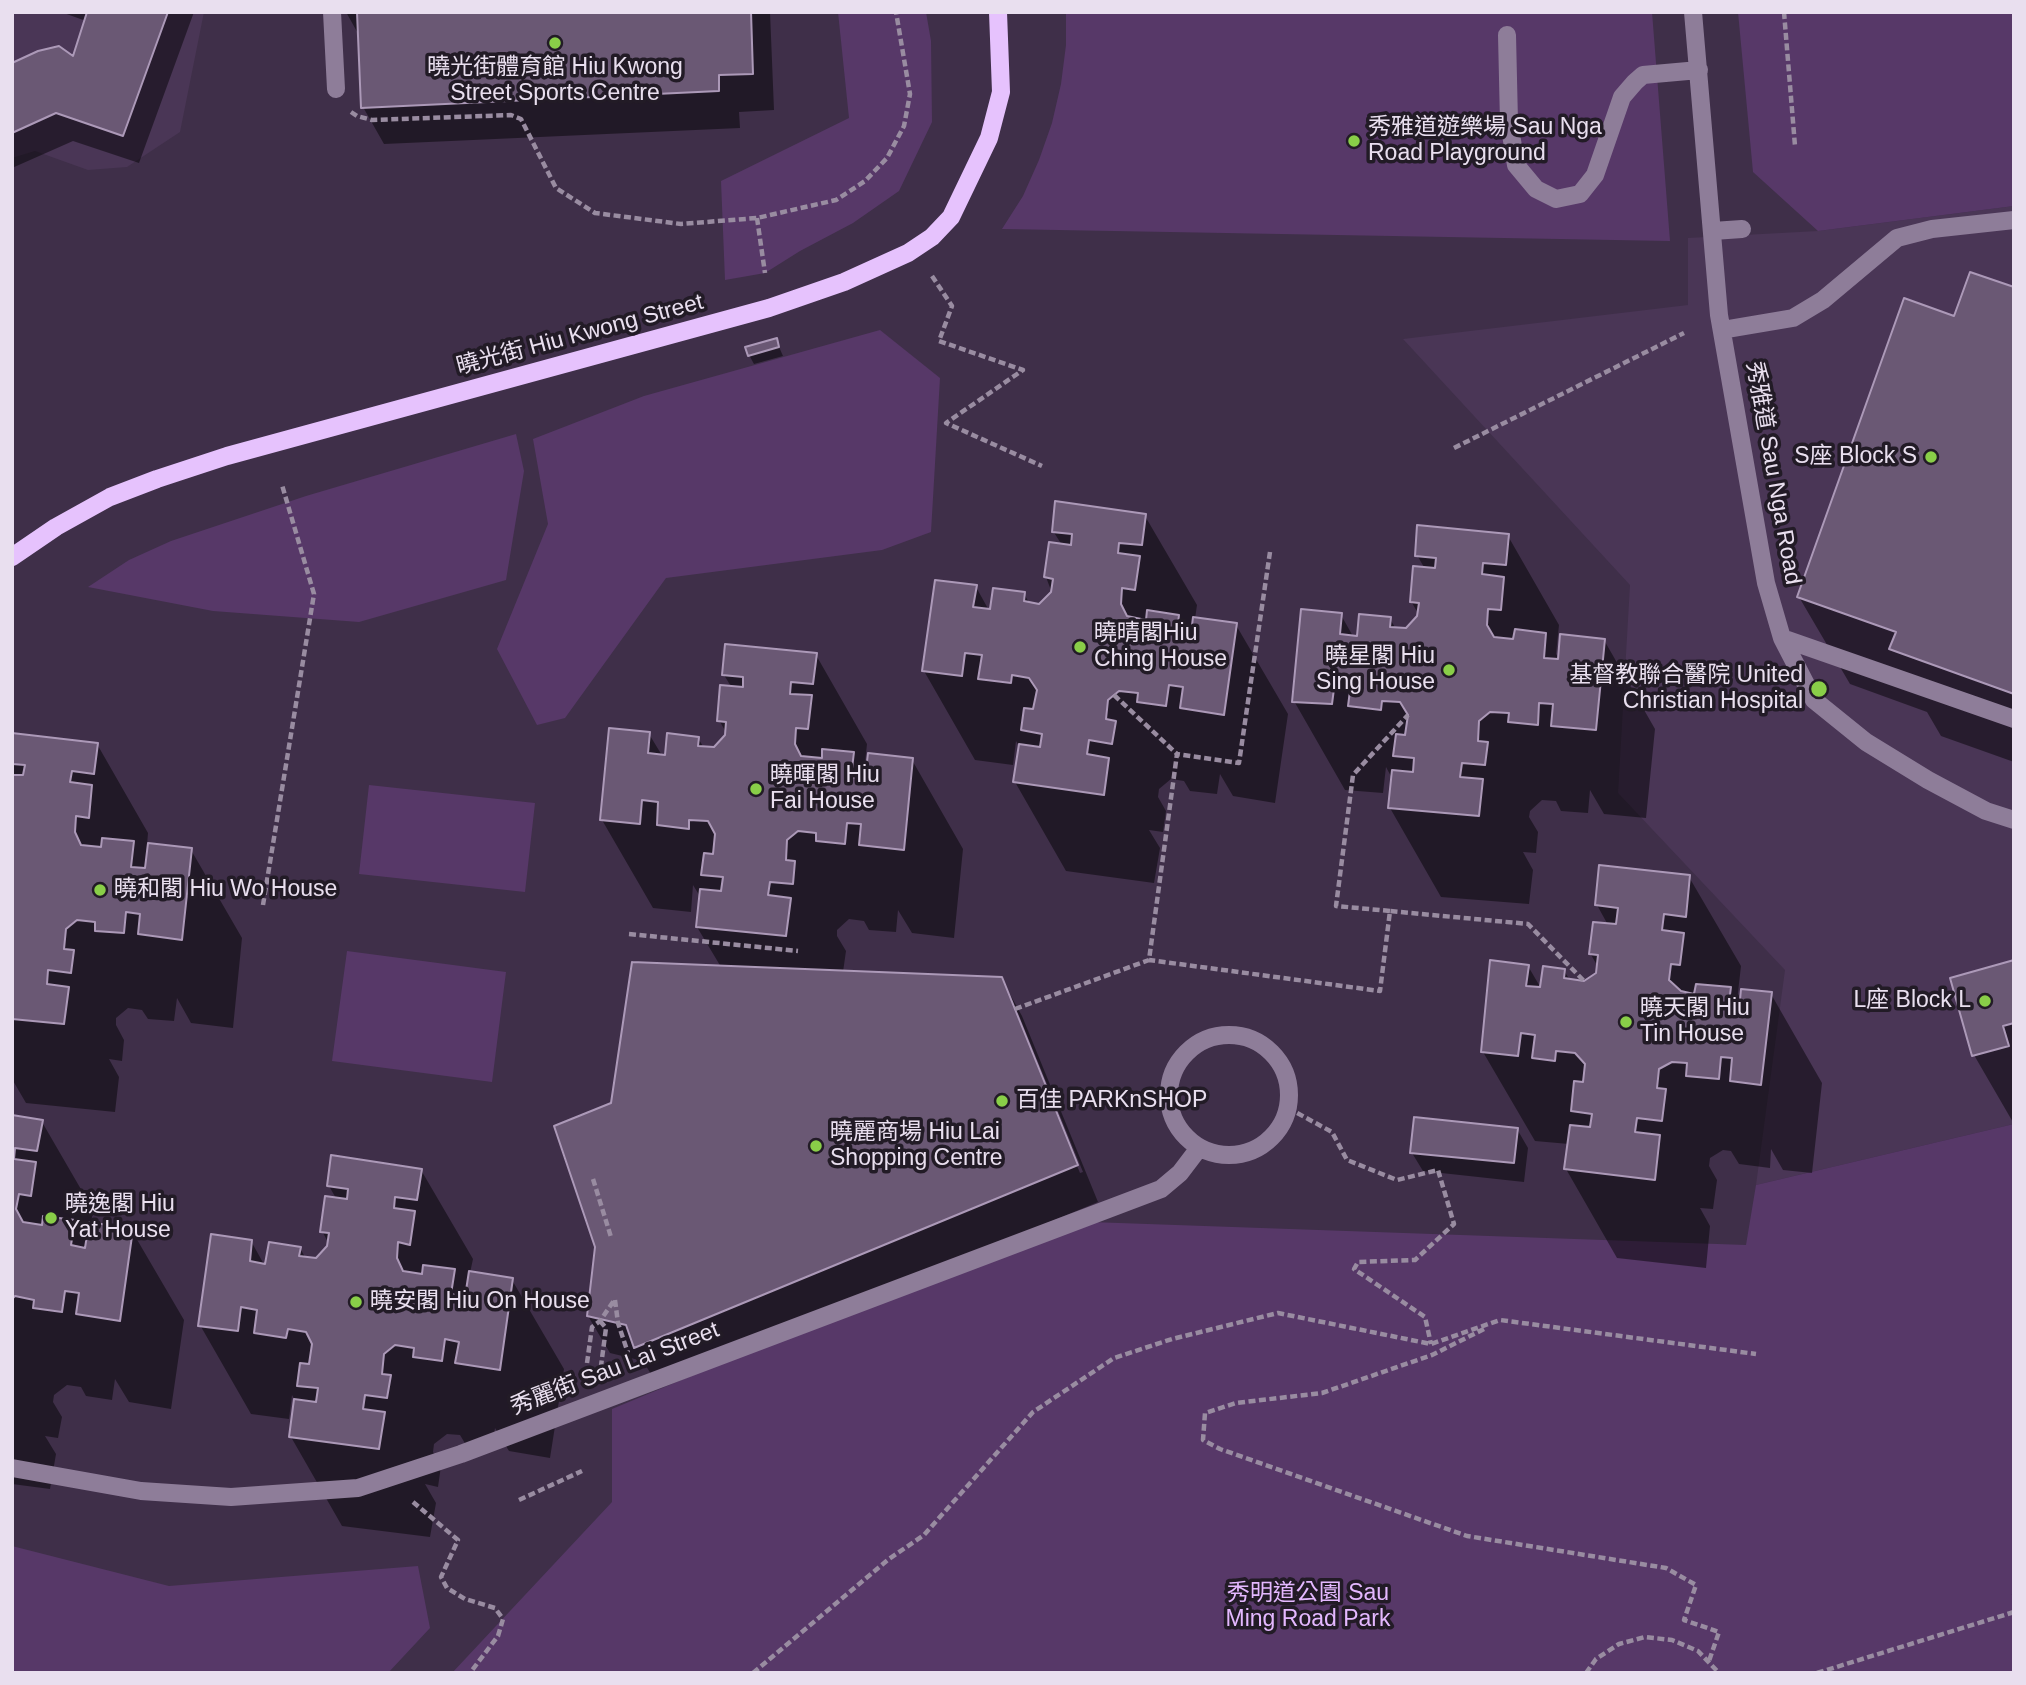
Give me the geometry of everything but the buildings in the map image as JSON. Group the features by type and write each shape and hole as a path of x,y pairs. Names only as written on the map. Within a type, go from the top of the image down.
{"main road":[{"name":"曉光街 Hiu Kwong Street","path":"12,557 56,527 110,497 157,479 227,456 769,309 844,282 908,253 932,237 951,217 989,138 1001,92 998,12"}],"street":[{"path":"331,12 336,89"},
{"name":"秀雅道 Sau Nga Road","path":"1693,12 1722,330 1766,583 1782,638 1814,700 1866,741 1928,780 1986,811 2014,820"},
{"path":"1507,35 1509,122 1516,165 1536,189 1556,199 1580,194 1595,175 1622,97 1635,82 1643,75 1699,70"},
{"path":"1722,330 1793,318 1823,300 1897,238 1932,229 2014,220"},
{"path":"1713,231 1742,229"},
{"path":"1782,638 2014,719"},
{"path":"1235,1034 1255,1039 1273,1052 1284,1069 1290,1089 1288,1108 1282,1126 1269,1140 1254,1150 1235,1155 1217,1154 1199,1148 1185,1136 1174,1120 1169,1100 1171,1078 1180,1059 1195,1044 1214,1035 1235,1034"},
{"name":"秀麗街 Sau Lai Street","path":"12,1468 141,1491 231,1497 358,1488 461,1454 1161,1189 1180,1173 1199,1148"}],"path":[{"path":"336,89 344,106 357,117 372,120 499,114 521,119 556,188 595,213 681,224 757,218 836,200 864,181 887,158 904,126 910,94 897,12"},
{"path":"1784,12 1795,146"},
{"path":"757,218 765,273"},
{"path":"932,276 952,306 939,341 1023,370 946,423 1041,466"},
{"path":"1454,448 1684,333"},
{"path":"263,905 314,594 282,485"},
{"path":"1114,695 1178,754 1239,764 1270,552"},
{"path":"1408,715 1353,775 1336,906 1528,924 1584,981"},
{"path":"1149,960 1178,754"},
{"path":"1015,1009 1149,960 1380,991 1390,911"},
{"path":"629,934 798,951"},
{"path":"1288,1108 1332,1132 1347,1160 1397,1180 1438,1170 1454,1224 1415,1260 1358,1262 1354,1269 1425,1317 1431,1344"},
{"path":"593,1179 611,1237"},
{"path":"587,1363 592,1327 600,1321 615,1299 618,1323 628,1353"},
{"path":"753,1673 889,1559 924,1535 1033,1412 1114,1358 1172,1339 1278,1313 1431,1344 1500,1320 1756,1354"},
{"path":"1500,1320 1432,1355 1322,1394 1236,1403 1205,1413 1203,1440 1220,1449 1467,1536 1666,1568 1696,1585 1684,1620 1719,1632 1709,1661"},
{"path":"600,1321 606,1328 601,1366"},
{"path":"519,1500 582,1471"},
{"path":"386,1478 458,1540 441,1577 447,1588 465,1599 495,1608 503,1619 498,1636 470,1673"},
{"path":"1817,1673 2014,1612"},
{"path":"1586,1673 1596,1660 1619,1644 1645,1637 1672,1640 1698,1651 1719,1673"}],"shaded area":[{"path":"12,12 204,12 180,132 127,167 88,170 35,151 12,158"},
{"name":"基督教聯合醫院 United Christian Hospital","path":"2014,206 2014,1124 1756,1185 1785,970 1618,793 1630,585 1403,339 1688,305 1688,238 1818,231"}],"green space":[{"path":"838,12 926,12 931,41 932,122 899,191 853,223 765,273 725,280 721,181 849,118"},
{"name":"秀雅道遊樂場 Sau Nga Road Playground","path":"1066,12 1652,12 1670,241 1002,229 1023,196 1052,123 1066,45"},
{"path":"1738,12 2014,12 2014,206 1818,231 1753,172"},
{"path":"880,330 940,378 931,532 882,550 666,578 565,718 537,725 497,649 548,524 533,439 644,396"},
{"path":"516,434 524,471 506,580 359,622 213,611 88,587 129,560 171,541 306,496"},
{"path":"369,785 535,803 525,892 359,874"},
{"path":"347,951 506,972 492,1082 332,1061"},
{"name":"秀明道公園 Sau Ming Road Park","path":"2014,1124 2014,1593 2011,1595 2014,1594 2014,1673 452,1673 612,1502 612,1409 1062,1221 1746,1245 1756,1185"},
{"path":"12,1546 169,1586 418,1566 430,1628 388,1673 12,1673"}],"place":[{"name":"曉光街體育館 Hiu Kwong Street Sports Centre","path":"555,43"},
{"name":"秀雅道遊樂場 Sau Nga Road Playground","path":"1354,141"},
{"name":"S座 Block S","path":"1931,457"},
{"name":"曉晴閣Hiu Ching House","path":"1080,647"},
{"name":"曉星閣 Hiu Sing House","path":"1449,670"},
{"name":"基督教聯合醫院 United Christian Hospital","path":"1819,689"},
{"name":"曉暉閣 Hiu Fai House","path":"756,789"},
{"name":"曉和閣 Hiu Wo House","path":"100,890"},
{"name":"L座 Block L","path":"1985,1001"},
{"name":"曉天閣 Hiu Tin House","path":"1626,1022"},
{"name":"百佳 PARKnSHOP","path":"1002,1101"},
{"name":"曉麗商場 Hiu Lai Shopping Centre","path":"816,1146"},
{"name":"曉逸閣 Hiu Yat House","path":"51,1218"},
{"name":"曉安閣 Hiu On House","path":"356,1302"}]}
